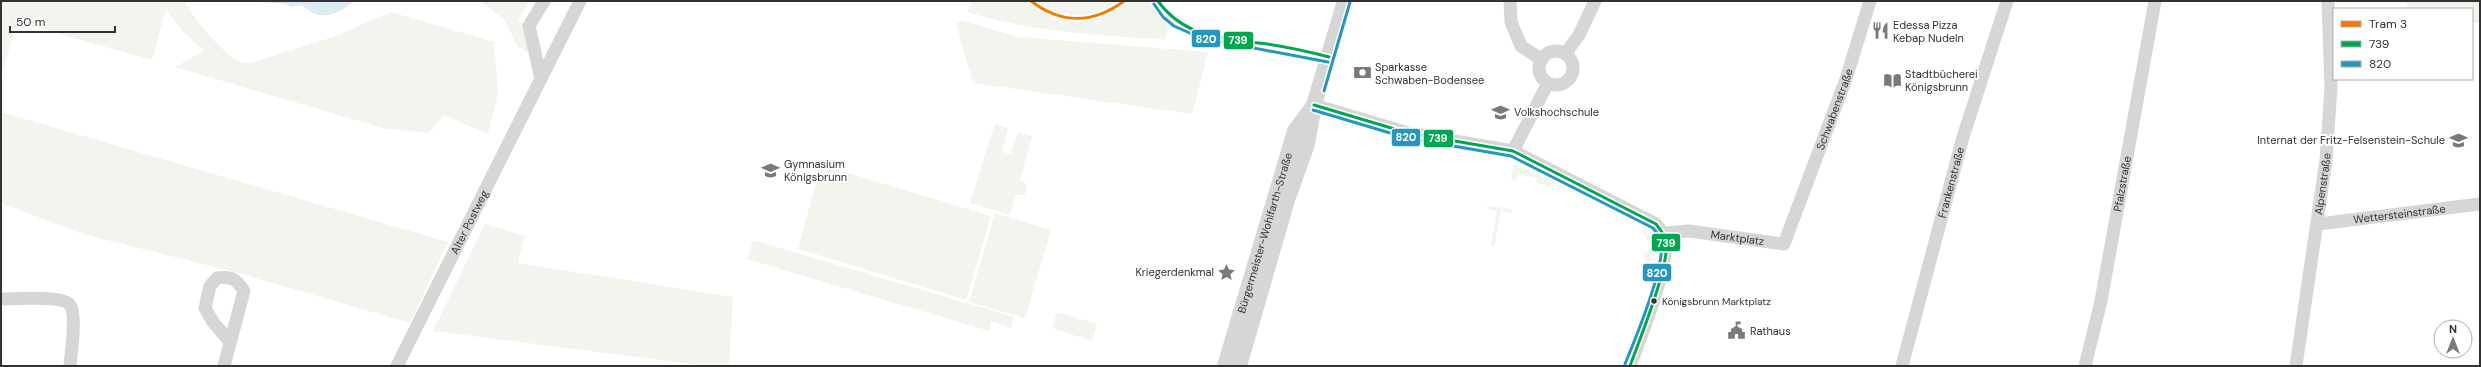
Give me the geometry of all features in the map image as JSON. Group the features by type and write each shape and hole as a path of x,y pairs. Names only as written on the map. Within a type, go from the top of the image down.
{"street":[{"path":"541,79 529,26 544,1"},
{"name":"Alter Postweg","path":"397,366 580,1"},
{"name":"Bürgermeister-Wohlfarth-Straße","path":"1225,366 1294,158 1314,105 1345,1"},
{"path":"1510,1 1511,22 1521,46 1542,60"},
{"path":"1565,54 1579,35 1595,1"},
{"name":"Schwabenstraße","path":"1794,216 1846,79 1870,1"},
{"name":"Frankenstraße","path":"1902,366 1963,136 2007,1"},
{"name":"Pfalzstraße","path":"2085,366 2101,301 2155,1"},
{"name":"Alpenstraße","path":"2296,366 2318,224 2326,160 2331,88 2328,1"},
{"path":"1554,52 1565,54 1572,62 1571,77 1558,85 1548,83 1541,75 1542,60 1554,52"},
{"path":"1513,151 1548,83"},
{"path":"1314,105 1408,133 1513,151 1618,203 1656,224 1663,233 1666,244 1659,276 1630,366"},
{"name":"Bürgermeister-Wohlfarth-Straße","path":"1238,366 1287,200 1294,158"},
{"name":"Wettersteinstraße","path":"2318,224 2480,204"},
{"name":"Marktplatz","path":"1663,233 1689,230 1784,244 1794,216"},
{"path":"1,299 62,299 70,305 74,315 70,366"},
{"path":"224,366 230,342"}],"shaded area":[{"path":"1,1 185,1 194,16 217,43 232,57 243,63 251,63 333,37 391,12 494,42 498,93 488,134 444,115 429,133 383,128 175,67 204,51 182,31 166,9 152,60 17,22 1,77"},
{"path":"249,1 353,1 346,7 333,14 318,15 302,5 290,7 287,4"},
{"path":"480,1 529,1 518,21 529,26 534,46 528,52 517,46 505,20"},
{"path":"971,1 1151,1 1169,23 1165,40 1065,32 1016,24 968,12"},
{"path":"2407,1 2480,1 2480,23 2473,23 2473,8 2408,8"},
{"path":"961,20 1018,37 1208,52 1192,114 973,83 956,24"},
{"path":"1,112 448,242 410,323 242,274 83,234 1,203"},
{"path":"995,124 1008,128 1002,152 1011,154 1018,132 1032,136 1020,180 1027,184 1025,195 1016,195 1010,215 970,203"},
{"path":"1514,164 1552,181 1550,187 1536,183 1537,178 1518,174 1516,181 1511,180"},
{"path":"821,165 991,216 966,300 798,249"},
{"path":"1490,206 1510,209 1513,213 1501,211 1494,247 1491,246 1497,211 1486,208"},
{"path":"995,213 1051,230 1025,318 969,302"},
{"path":"485,224 525,236 518,263 733,297 729,366 709,366 433,331"},
{"path":"1645,229 1654,245 1650,264 1643,255 1652,249 1643,231"},
{"path":"753,240 1014,317 1011,328 991,321 989,331 747,259"},
{"path":"1057,312 1097,324 1092,341 1052,328"}],"tram line":[{"name":"3","path":"1031,1 1042,9 1054,14 1077,18 1101,14 1124,1"}],"transit line":[{"name":"739","path":"1158,1 1168,13 1179,22 1191,29 1203,33 1216,37 1286,47 1329,57"},
{"name":"820","path":"1324,91 1350,2"},
{"name":"820","path":"1154,4 1163,17 1174,26 1201,38 1328,62"},
{"name":"739","path":"1314,105 1408,133 1513,151 1656,224 1666,240 1664,266 1647,321 1630,366"},
{"name":"820","path":"1313,110 1407,138 1511,156 1653,228 1661,241 1659,267 1649,302 1625,364"}],"place":[{"name":"Edessa Pizza Kebap Nudeln","path":"1880,31"},
{"name":"Sparkasse Schwaben-Bodensee","path":"1362,73"},
{"name":"Stadtbücherei Königsbrunn","path":"1892,80"},
{"name":"Volkshochschule","path":"1501,112"},
{"name":"Internat der Fritz-Felsenstein-Schule","path":"2458,140"},
{"name":"Gymnasium Königsbrunn","path":"771,170"},
{"name":"Kriegerdenkmal","path":"1227,272"},
{"name":"Königsbrunn Marktplatz","path":"1654,301"},
{"name":"Rathaus","path":"1737,331"}]}
